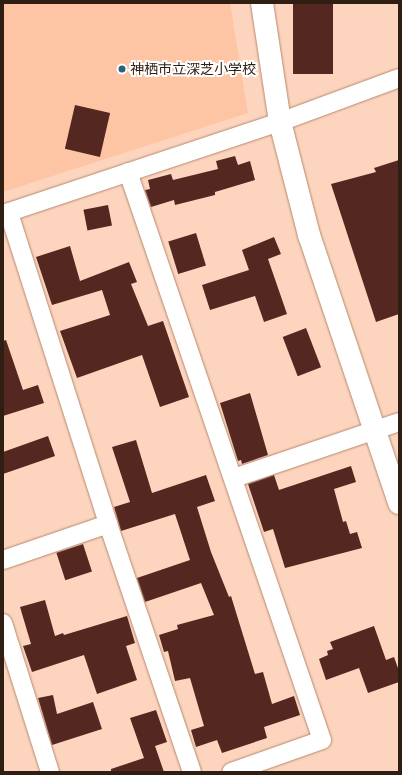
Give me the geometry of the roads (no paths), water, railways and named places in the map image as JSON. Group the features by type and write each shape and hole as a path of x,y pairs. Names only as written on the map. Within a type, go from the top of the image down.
{"street":[{"path":"262,3 280,122 308,234 399,502"},
{"path":"192,772 108,524 6,213 280,122 399,78"},
{"path":"128,172 234,478 322,740 231,772"},
{"path":"234,478 399,422"},
{"path":"3,560 108,524"},
{"path":"3,623 50,772"}],"place":[{"name":"神栖市立深芝小学校","path":"122,69"}]}
